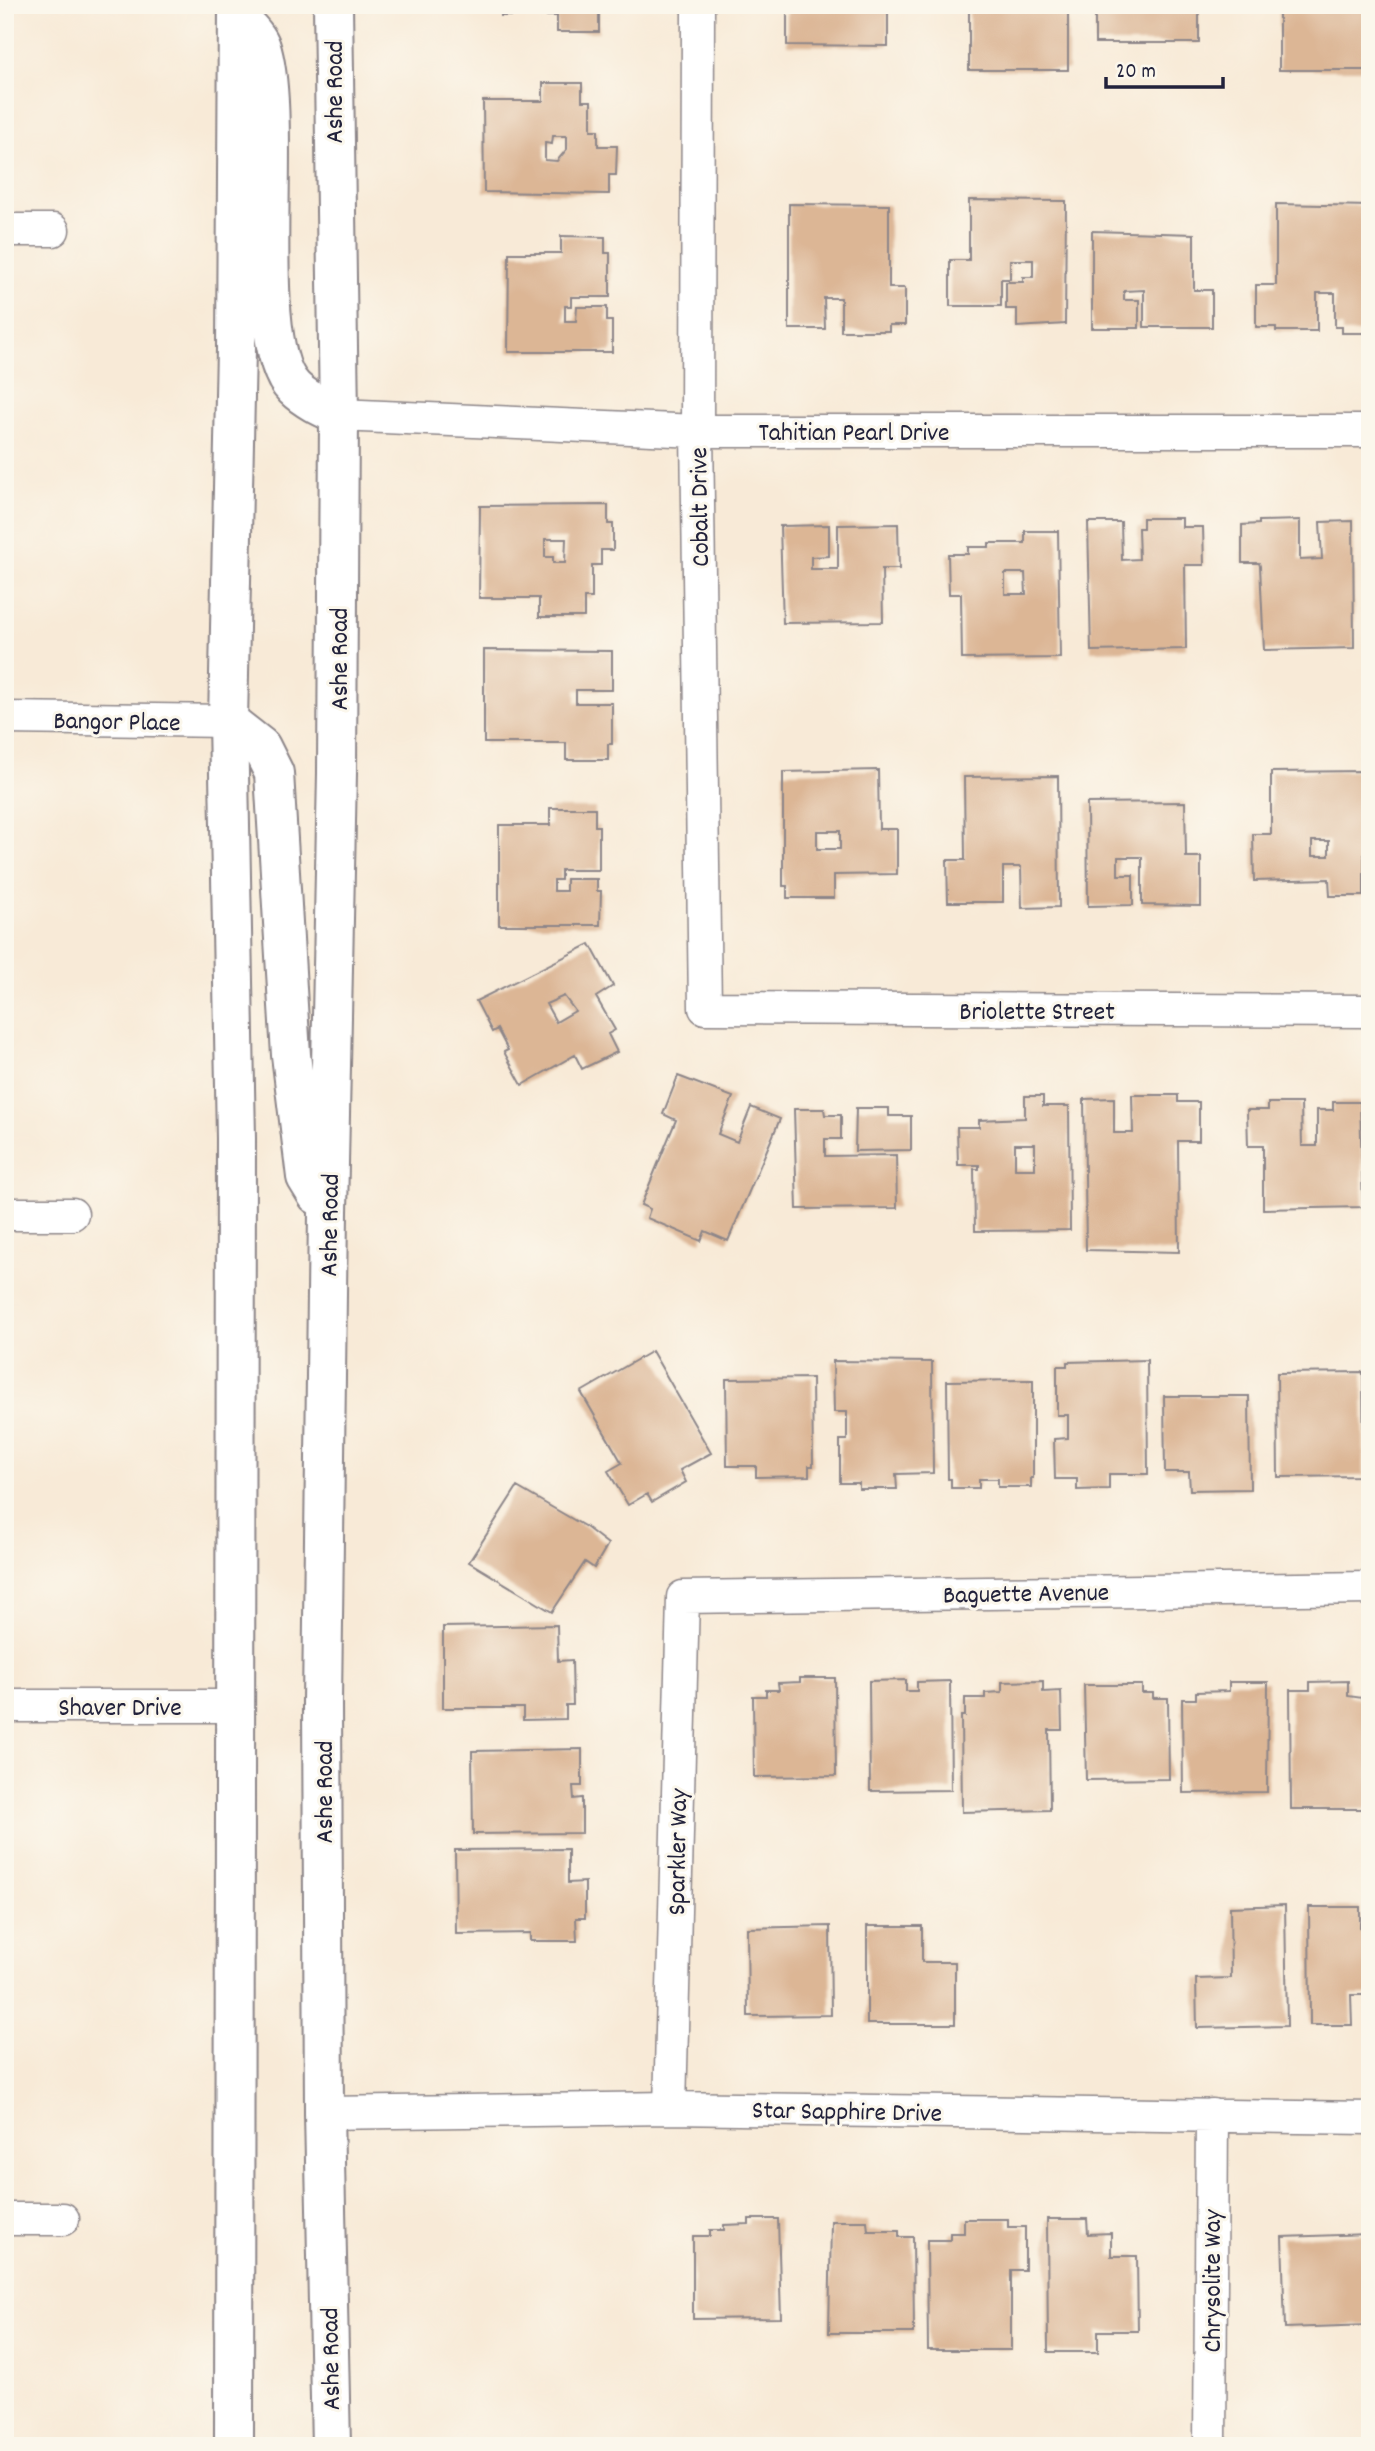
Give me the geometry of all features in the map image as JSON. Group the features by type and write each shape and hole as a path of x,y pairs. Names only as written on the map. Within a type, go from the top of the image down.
{"main road":[{"name":"Ashe Road","path":"329,10 339,415 337,774 322,1703 324,2113 331,2446"},
{"path":"238,11 261,44 270,85 271,293 276,350 292,387 321,407 339,415"},
{"path":"234,2446 236,1138 228,721 236,349 238,11"},
{"path":"228,721 261,747 275,773 290,1055 306,1177 328,1212"}],"street":[{"name":"Cobalt Drive","path":"698,5 697,431 705,1008"},
{"path":"5,230 54,230"},
{"name":"Tahitian Pearl Drive","path":"339,415 697,431 1370,431"},
{"name":"Bangor Place","path":"5,718 228,721"},
{"name":"Briolette Street","path":"705,1008 1370,1011"},
{"path":"5,1214 72,1214"},
{"name":"Baguette Avenue","path":"683,1597 1370,1588"},
{"name":"Sparkler Way","path":"670,2108 683,1597"},
{"name":"Shaver Drive","path":"5,1706 235,1706"},
{"name":"Star Sapphire Drive","path":"324,2113 670,2108 1370,2118"},
{"name":"Chrysolite Way","path":"1210,2446 1212,2115"},
{"path":"5,2219 63,2219"}],"building":[{"path":"501,5 599,5 599,32 557,32 557,16 501,16"},
{"path":"787,5 888,5 888,46 787,45"},
{"path":"969,5 1068,5 1068,70 969,70"},
{"path":"1095,5 1199,5 1199,43 1095,43"},
{"path":"1261,5 1321,5 1321,9 1370,5 1370,70 1279,70 1279,9 1261,9"},
{"path":"543,83 582,83 582,101 591,101 591,130 598,130 598,146 617,146 616,175 609,175 609,194 484,192 483,101 543,101","holes":["553,136 567,136 567,149 557,161 545,160 545,143 552,144"]},
{"path":"969,200 1066,201 1065,324 1017,327 1017,309 1006,309 1006,282 1023,282 1023,277 1033,277 1033,260 1010,260 1010,279 1001,279 1001,306 950,306 950,260 969,260"},
{"path":"789,204 889,205 889,288 905,288 905,325 889,325 889,331 841,331 841,298 824,298 825,329 789,329"},
{"path":"1276,204 1370,206 1370,333 1342,333 1342,327 1335,327 1335,293 1317,293 1317,331 1276,331 1276,327 1256,327 1256,285 1276,285"},
{"path":"1092,231 1194,234 1194,290 1212,290 1212,327 1144,327 1144,290 1124,291 1124,300 1139,300 1139,328 1092,328"},
{"path":"561,236 605,237 605,253 610,253 610,297 571,297 571,306 565,306 565,321 576,321 577,307 607,307 607,321 612,321 612,352 508,352 509,253 561,253"},
{"path":"608,505 608,524 613,524 613,550 601,550 601,565 592,565 592,598 584,598 584,617 539,617 539,598 479,598 480,506","holes":["545,539 566,539 565,563 553,563 553,557 545,557"]},
{"path":"1143,518 1182,518 1182,527 1203,527 1204,565 1185,565 1186,649 1091,651 1088,522 1121,522 1122,560 1139,559 1138,528 1143,528"},
{"path":"1300,520 1300,560 1322,559 1320,522 1353,521 1354,648 1264,650 1260,566 1259,563 1242,563 1242,525 1259,524 1259,521"},
{"path":"898,524 899,569 882,569 883,622 783,623 780,526 829,525 829,556 811,557 811,569 838,569 838,525"},
{"path":"1025,531 1058,531 1060,658 962,659 961,594 949,594 948,554 968,554 968,547 989,547 989,543 1025,543","holes":["1005,573 1025,573 1026,594 1005,594"]},
{"path":"484,650 612,651 612,690 576,690 576,703 612,703 612,744 608,744 608,760 566,760 566,743 484,743"},
{"path":"878,770 879,829 897,829 897,874 834,875 834,898 787,898 787,886 783,886 783,772","holes":["817,831 840,831 840,849 817,849"]},
{"path":"1364,771 1364,896 1330,896 1329,879 1254,881 1253,834 1271,834 1271,772","holes":["1312,841 1329,841 1329,856 1312,856"]},
{"path":"1058,776 1059,907 1022,908 1021,867 1003,867 1003,902 948,902 947,860 965,860 964,777"},
{"path":"1185,802 1186,857 1201,857 1201,906 1142,905 1142,857 1118,857 1118,875 1133,875 1133,905 1088,906 1087,803"},
{"path":"550,808 595,808 595,826 599,826 599,870 561,870 561,880 554,880 554,891 566,891 566,879 597,879 597,891 601,891 600,925 499,925 499,825 550,825"},
{"path":"590,944 613,986 596,997 615,1030 608,1034 617,1052 582,1069 575,1055 522,1085 504,1052 508,1050 497,1029 492,1032 476,1001","holes":["564,996 575,1011 556,1022 546,1004"]},
{"path":"678,1076 733,1097 718,1134 737,1142 751,1107 780,1119 728,1241 705,1231 701,1241 647,1218 650,1209 641,1205 676,1120 663,1114"},
{"path":"1132,1095 1178,1095 1178,1102 1199,1102 1199,1141 1178,1141 1179,1252 1086,1250 1084,1099 1114,1098 1114,1133 1133,1133"},
{"path":"1025,1096 1043,1096 1043,1106 1069,1106 1070,1230 975,1231 974,1169 979,1169 979,1165 958,1165 957,1127 979,1127 979,1120 1025,1118","holes":["1015,1144 1035,1144 1035,1169 1015,1169"]},
{"path":"1333,1102 1360,1102 1363,1207 1263,1209 1263,1146 1248,1146 1247,1110 1268,1110 1268,1103 1301,1103 1302,1146 1317,1146 1317,1110 1333,1110"},
{"path":"856,1108 889,1108 889,1116 911,1116 911,1150 855,1151"},
{"path":"794,1109 824,1109 825,1115 841,1115 841,1139 825,1139 825,1156 896,1155 897,1208 797,1209"},
{"path":"652,1351 711,1453 680,1470 686,1482 652,1502 647,1494 628,1505 608,1471 622,1463 581,1392"},
{"path":"1147,1360 1148,1474 1109,1474 1109,1489 1077,1490 1077,1479 1055,1479 1054,1439 1068,1438 1068,1415 1057,1415 1057,1366 1067,1366 1067,1362"},
{"path":"833,1361 932,1362 933,1473 896,1474 897,1489 859,1489 859,1483 840,1483 840,1440 847,1440 847,1412 834,1412"},
{"path":"1363,1372 1364,1476 1278,1477 1277,1373"},
{"path":"812,1378 813,1466 809,1466 809,1476 756,1477 756,1466 727,1466 726,1379"},
{"path":"1033,1380 1031,1487 998,1487 998,1479 979,1479 979,1488 951,1488 951,1479 948,1479 947,1381"},
{"path":"1164,1396 1249,1396 1250,1489 1190,1490 1189,1472 1165,1472"},
{"path":"517,1487 586,1527 608,1544 594,1568 585,1562 552,1612 469,1562"},
{"path":"557,1625 558,1661 572,1660 573,1705 566,1705 566,1719 523,1720 523,1708 443,1708 443,1627"},
{"path":"800,1678 835,1678 836,1776 754,1777 753,1696 766,1696 766,1690 779,1690 778,1683 800,1682"},
{"path":"906,1680 906,1691 917,1691 917,1682 950,1681 951,1790 870,1791 869,1681"},
{"path":"1043,1681 1043,1692 1061,1691 1062,1730 1049,1730 1050,1810 962,1812 961,1716 965,1716 965,1698 985,1698 985,1693 1002,1692 1002,1682"},
{"path":"1348,1681 1348,1696 1370,1699 1370,1809 1291,1809 1290,1690 1310,1690 1310,1682"},
{"path":"1229,1682 1268,1682 1267,1792 1183,1793 1182,1699 1196,1699 1196,1692 1229,1691"},
{"path":"1084,1685 1142,1685 1142,1693 1153,1693 1153,1698 1168,1698 1169,1779 1086,1780"},
{"path":"582,1749 582,1786 573,1786 574,1799 582,1798 582,1833 473,1834 472,1751"},
{"path":"568,1849 568,1883 585,1882 585,1918 576,1918 577,1941 530,1941 530,1933 456,1934 455,1850"},
{"path":"1285,1905 1287,2026 1197,2028 1196,1979 1231,1978 1230,1907"},
{"path":"1309,1907 1360,1907 1360,1928 1370,1928 1370,1995 1351,1995 1352,2025 1310,2025"},
{"path":"830,1926 831,2015 748,2016 747,1928"},
{"path":"867,1926 922,1926 922,1962 955,1962 955,2024 867,2024"},
{"path":"749,2219 778,2219 781,2318 693,2319 693,2236 710,2236 710,2230 724,2230 724,2225 749,2224"},
{"path":"964,2219 1008,2219 1008,2227 1025,2227 1025,2270 1011,2270 1011,2350 928,2350 927,2240 950,2240 950,2233 964,2233"},
{"path":"1047,2219 1087,2219 1088,2234 1111,2233 1111,2256 1137,2256 1138,2331 1098,2331 1098,2352 1048,2352"},
{"path":"831,2221 867,2221 868,2231 899,2231 899,2237 913,2237 914,2333 829,2333"},
{"path":"1369,2234 1370,2325 1285,2328 1282,2237"}]}
